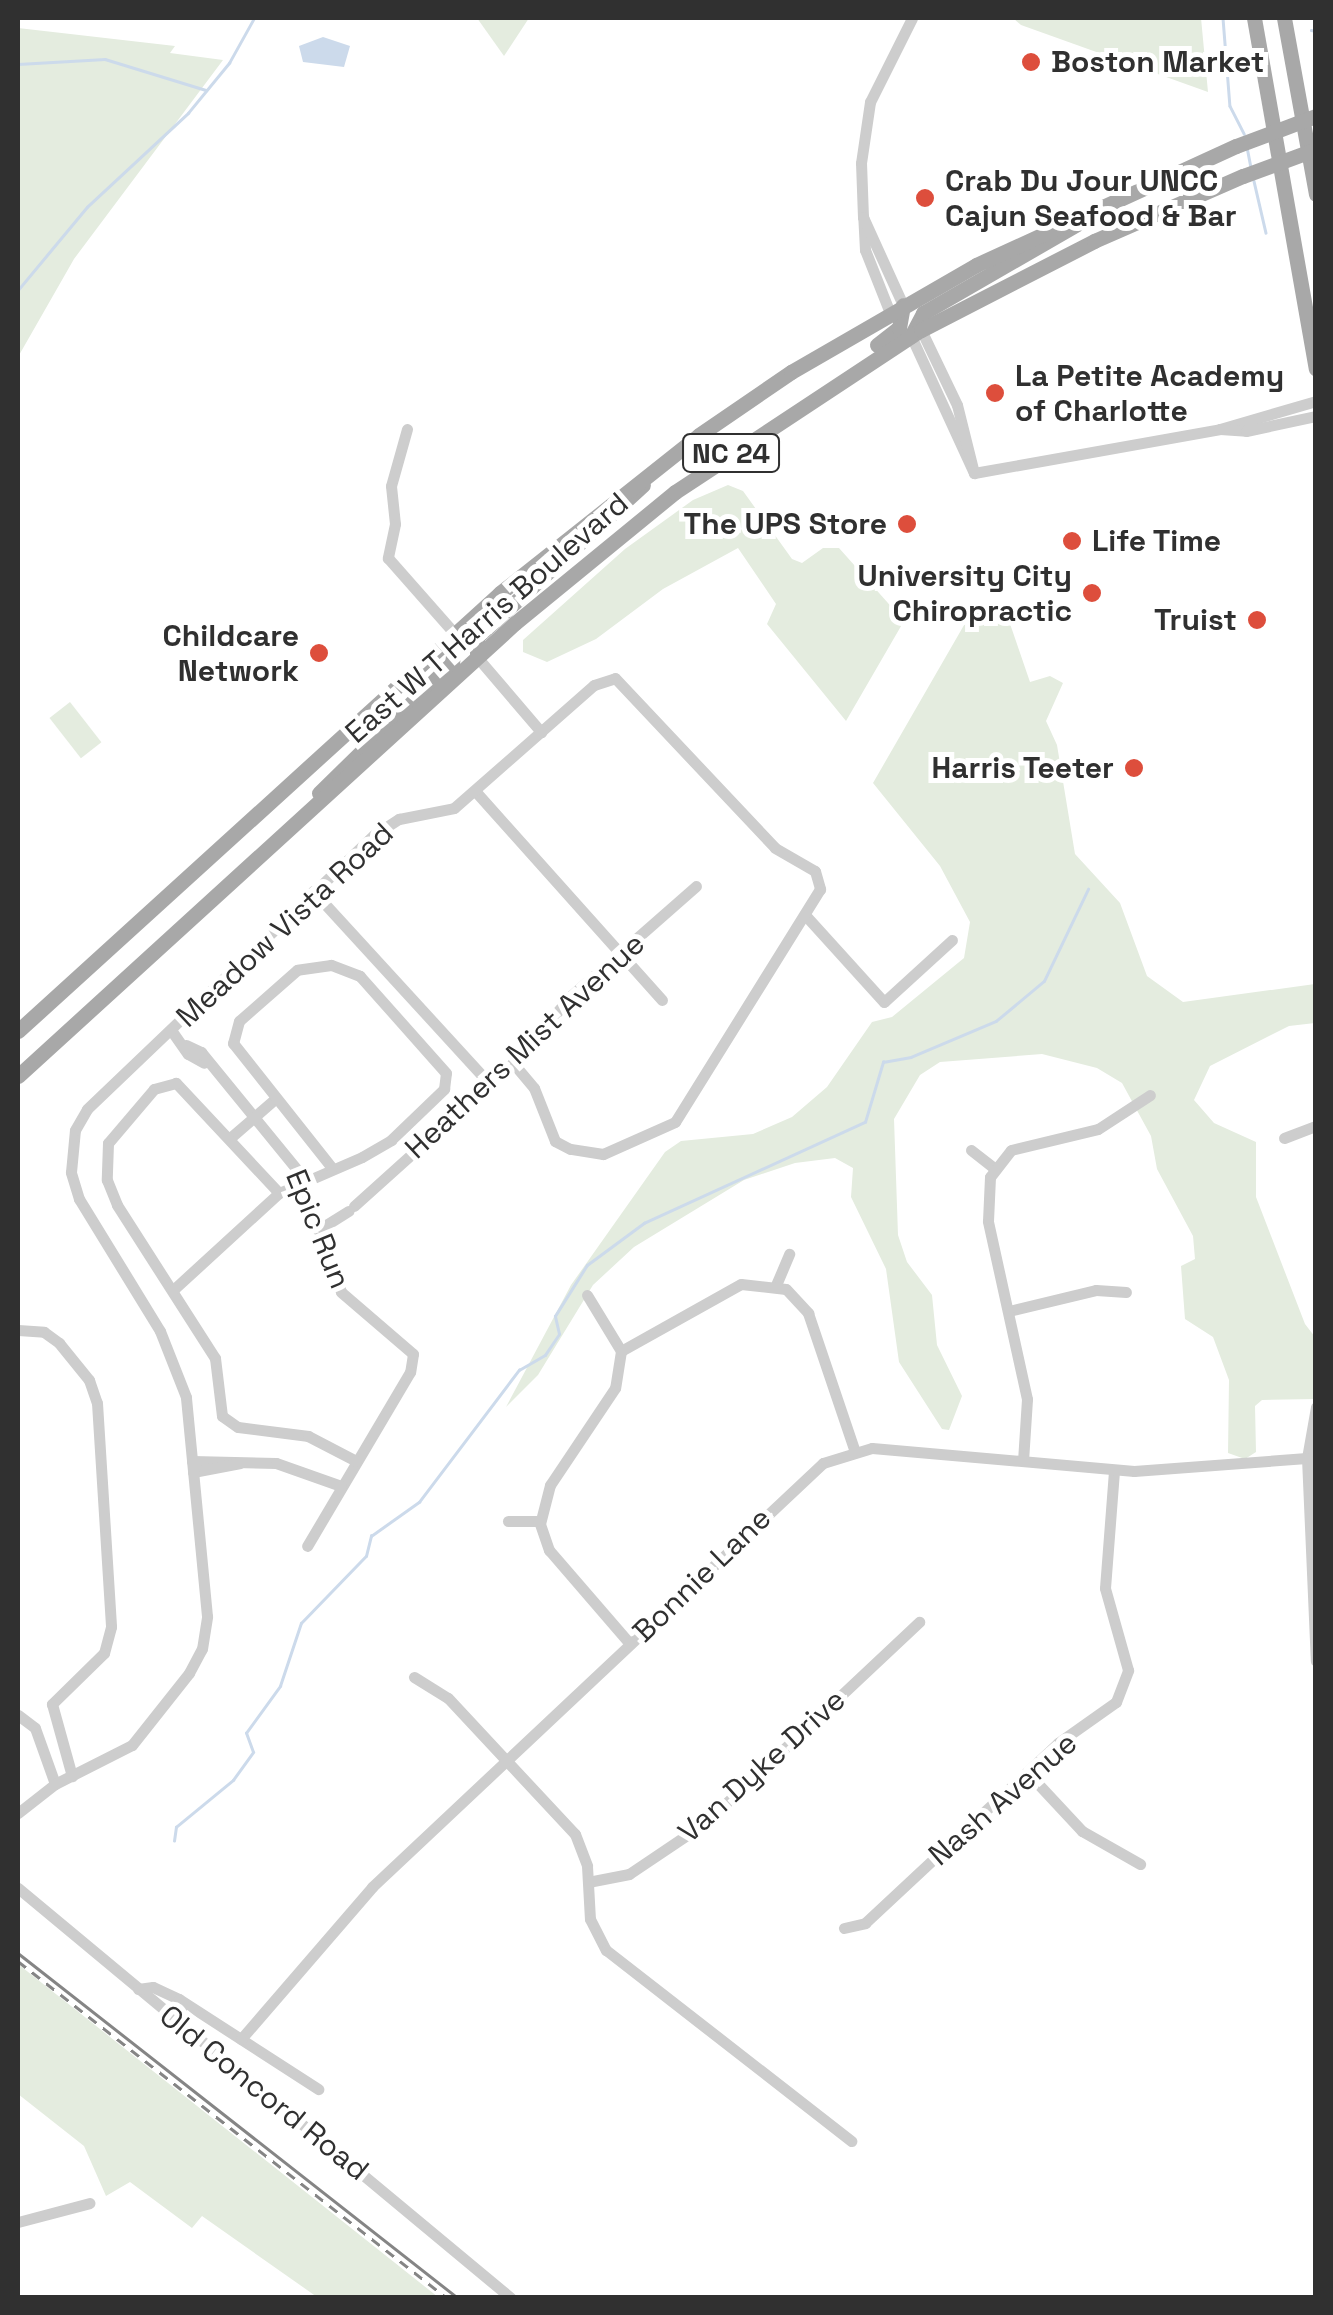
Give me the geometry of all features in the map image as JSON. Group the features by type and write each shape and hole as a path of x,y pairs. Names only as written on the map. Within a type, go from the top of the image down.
{"main road":[{"path":"1254,18 1316,369"},
{"path":"1284,18 1316,194"},
{"name":"East W T Harris Boulevard","path":"18,1031 456,635 667,459 897,309 1108,202 1316,116"},
{"name":"East W T Harris Boulevard","path":"18,1076 476,657 618,536 775,423 916,333 1094,241 1316,149"},
{"path":"916,333 923,313 1108,202"},
{"path":"775,423 804,393 895,332 897,309"},
{"path":"476,657 477,637 667,459"},
{"path":"292,827 339,768 452,663 456,635"}],"street":[{"path":"897,309 863,217 861,162 870,102 912,18"},
{"path":"916,333 974,473 1220,429 1316,401"},
{"path":"1220,429 1246,431 1316,416"},
{"path":"407,430 392,486 395,524 388,558 456,635"},
{"path":"476,657 541,732"},
{"name":"Meadow Vista Road","path":"18,1813 55,1784 132,1744 202,1649 207,1616 193,1466 176,1362 79,1199 71,1172 74,1130 87,1109 386,826 454,808 606,676 626,685 775,848 815,870 820,889 684,1114 632,1144 591,1154 555,1141 534,1088 513,1062"},
{"path":"476,792 662,1000"},
{"name":"Heathers Mist Avenue","path":"318,1230 351,1209 513,1062 572,994 696,886"},
{"path":"314,891 489,1083"},
{"path":"806,916 884,1002 952,940"},
{"path":"172,1290 279,1193 302,1180 332,1168 391,1140 446,1083 438,1062 350,968 298,970 235,1026 238,1058 332,1168"},
{"name":"Epic Run","path":"171,1030 186,1045 201,1052 204,1062 302,1180 318,1230 350,1304 413,1354 410,1372 307,1546"},
{"path":"279,1193 188,1090 170,1082 154,1088 108,1143 107,1180 117,1205 215,1358 225,1419 308,1436 356,1461"},
{"path":"1023,1461 1026,1399 985,1203 994,1168 1024,1144 1115,1123 1150,1095"},
{"path":"230,1138 275,1099"},
{"path":"1284,1138 1316,1126"},
{"path":"972,1150 994,1168"},
{"path":"776,1285 789,1254"},
{"path":"622,1351 735,1286 776,1285 808,1313 854,1449 1114,1470 1307,1458"},
{"path":"1009,1310 1096,1290 1126,1292"},
{"path":"587,1295 622,1351 610,1401 550,1485 540,1521 549,1550 630,1644"},
{"path":"18,1330 44,1332 59,1343 89,1380 97,1402 111,1627 104,1653 52,1704 23,1716 55,1784"},
{"path":"1316,1407 1307,1458 1316,1661"},
{"name":"Bonnie Lane","path":"241,2039 353,1906 817,1467 854,1449"},
{"path":"193,1466 276,1463 341,1486"},
{"name":"Nash Avenue","path":"844,1928 865,1923 1058,1742 1102,1718 1125,1684 1128,1656 1104,1588 1114,1470"},
{"path":"508,1521 540,1521"},
{"name":"Van Dyke Drive","path":"588,1882 629,1874 705,1823 919,1622"},
{"path":"414,1678 448,1698 575,1834 588,1882 590,1919 606,1950 851,2141"},
{"path":"52,1704 72,1776"},
{"path":"1027,1772 1082,1831 1140,1864"},
{"name":"Old Concord Road","path":"18,1888 511,2298"},
{"path":"138,1989 160,1989 318,2088"},
{"path":"18,2222 90,2204"}],"shaded area":[{"path":"477,18 529,18 504,56"},
{"path":"1013,18 1201,18 1208,92 1021,25"},
{"path":"18,28 175,46 170,53 223,60 74,259 18,357"},
{"path":"728,485 743,491 792,559 802,563 823,548 839,548 904,621 846,721 767,624 776,604 738,548 663,589 596,639 547,662 523,652 523,640 625,549 693,500"},
{"path":"990,602 1007,615 1030,682 1050,676 1063,683 1046,721 1057,745 1075,854 1120,903 1147,976 1183,1002 1315,984 1315,1023 1289,1026 1210,1066 1194,1100 1214,1123 1256,1142 1256,1197 1305,1324 1315,1337 1315,1399 1262,1400 1255,1406 1256,1452 1245,1459 1228,1453 1229,1380 1213,1337 1185,1319 1181,1266 1195,1259 1193,1236 1157,1169 1151,1136 1122,1083 1097,1068 1042,1054 940,1062 920,1075 894,1119 898,1235 907,1262 932,1295 937,1345 962,1396 949,1430 942,1429 899,1362 886,1269 851,1197 853,1168 835,1158 795,1163 744,1180 634,1247 593,1285 538,1375 506,1407 571,1285 665,1152 681,1141 753,1134 792,1117 827,1087 872,1022 892,1017 964,958 970,922 940,866 873,783 971,613"},
{"path":"70,702 101,742 81,758 50,718"},
{"path":"18,1964 438,2297 317,2297 202,2216 192,2228 130,2182 106,2196 84,2146 18,2094"}],"water":[{"path":"323,37 350,46 344,67 303,62 299,46"}],"waterway":[{"path":"18,290 87,207 188,113 229,63 254,18"},
{"path":"1223,18 1230,106 1244,134"},
{"path":"1311,30 1316,31"},
{"path":"18,64 105,59 206,90"},
{"path":"1247,147 1251,168"},
{"path":"1254,181 1266,233"},
{"path":"174,1841 176,1827 233,1780 253,1752 246,1733 280,1686 301,1623 366,1556 371,1536 419,1502 519,1370 545,1355 559,1334 555,1316 587,1265 644,1223 865,1122 883,1062 911,1057 996,1021 1044,981 1088,889"}],"tram line":[{"path":"18,1953 458,2298"}],"railway":[{"path":"18,1961 447,2298"}],"place":[{"name":"Boston Market","path":"1031,62"},
{"name":"Crab Du Jour UNCC Cajun Seafood & Bar","path":"925,198"},
{"name":"La Petite Academy of Charlotte","path":"995,393"},
{"name":"The UPS Store","path":"907,524"},
{"name":"Life Time","path":"1072,541"},
{"name":"University City Chiropractic","path":"1092,593"},
{"name":"Truist","path":"1257,620"},
{"name":"Childcare Network","path":"319,653"},
{"name":"Harris Teeter","path":"1134,768"}]}
